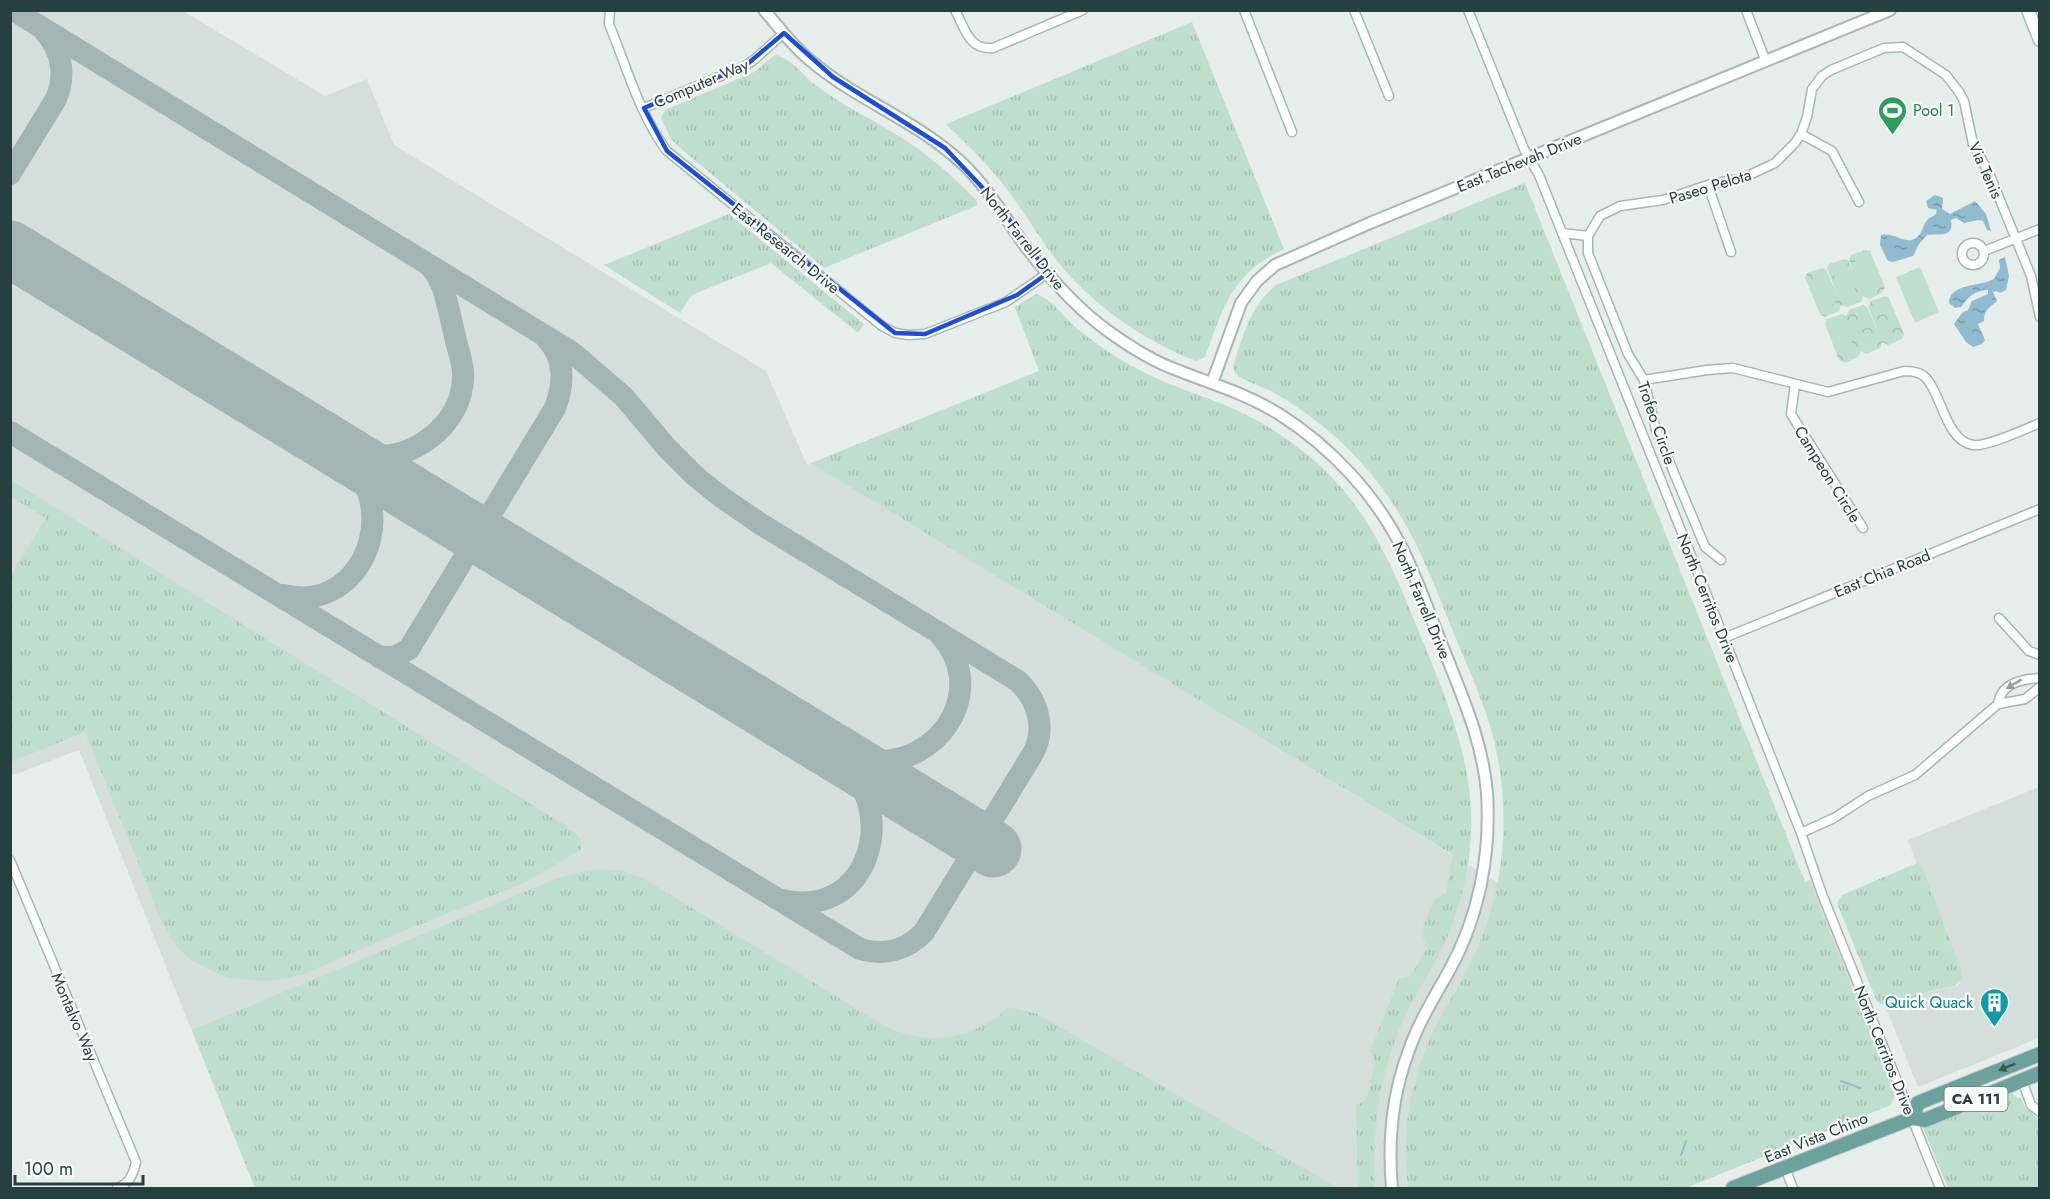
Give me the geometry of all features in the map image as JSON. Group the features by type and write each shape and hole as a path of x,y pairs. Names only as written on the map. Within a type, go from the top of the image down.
{"main road":[{"path":"2028,10 2040,40"},
{"name":"East Vista Chino","path":"1912,1118 1918,1103 2040,1054"},
{"name":"East Vista Chino","path":"1732,1188 1912,1118 1924,1120 2040,1073"}],"street":[{"name":"East Research Drive","path":"610,10 609,24 656,137 667,151 882,326 895,333 908,335 927,333 1006,302 1048,273"},
{"name":"North Farrell Drive","path":"764,10 808,60 912,124 945,148 998,204 1022,241 1048,273 1091,317 1119,339 1157,361 1262,404 1295,425 1343,465 1372,499 1401,546 1468,712 1480,750 1488,809 1486,848 1475,909 1460,950 1418,1028 1401,1075 1392,1124 1390,1160 1392,1188"},
{"path":"955,10 969,38 975,46 982,49 993,48 1083,10"},
{"path":"1244,10 1292,132"},
{"path":"1354,10 1389,96"},
{"name":"North Cerritos Drive","path":"1468,10 1529,158 1539,175 1940,1188"},
{"path":"1746,10 1766,62"},
{"name":"East Tachevah Drive","path":"1212,383 1240,303 1257,281 1275,265 1359,227 1890,10"},
{"name":"Computer Way","path":"644,108 745,66 784,33"},
{"name":"Paseo Pelota","path":"1588,236 1600,216 1620,206 1662,200 1708,185 1743,178 1775,163 1801,134 1807,117 1812,88 1822,76 1884,48 1903,47"},
{"name":"Via Tenis","path":"1903,47 1946,75 1964,101 1973,144 1989,173 2031,276 2040,317"},
{"path":"1801,134 1832,151 1859,202"},
{"path":"1708,185 1731,252"},
{"path":"1984,251 2040,229"},
{"path":"1562,233 1588,236"},
{"name":"Trofeo Circle","path":"1588,236 1588,253 1628,354 1644,380 1656,430 1705,547 1721,560"},
{"path":"1644,380 1733,368 1828,392 1904,371 1916,372 1926,377 1956,437 1972,445 1988,443 2040,423"},
{"name":"Campeon Circle","path":"1795,384 1791,414 1863,528"},
{"name":"East Chia Road","path":"1724,638 2040,509"},
{"path":"1999,618 2029,651 2040,655"},
{"path":"1998,704 2001,694 2016,681 2040,678"},
{"path":"1801,833 1834,818 1868,796 1915,775 1998,704 2025,699 2040,687"},
{"name":"Montalvo Way","path":"10,860 136,1162 134,1174 125,1185 117,1188"},
{"path":"2022,1080 2031,1106 2040,1112"},
{"path":"1785,1167 1793,1188"}],"highlighted area":[{"path":"784,33 833,77 945,148 998,204 1048,273 1017,295 925,334 895,333 667,151 644,108 745,66"}],"shaded area":[{"path":"11,11 183,11 325,96 367,79 394,145 766,371 807,465 1039,371 1162,677 1555,918 1578,973 1812,879 1896,1092 1683,1188 255,1188 79,750 11,776"},
{"path":"2039,787 2039,1038 1918,1087 1886,1008 1934,990 1957,986 1961,979 1908,840"}],"green space":[{"path":"1192,22 1284,249 1266,258 1241,281 1224,307 1205,357 1196,361 1141,334 1091,297 1062,267 991,170 946,124"},
{"path":"775,55 787,60 827,93 916,147 957,181 978,205 824,268 679,147 671,139 661,118 665,110 754,72"},
{"path":"1525,183 1805,882 1809,881 1895,1095 1891,1105 1686,1188 1670,1188 1669,1186 1662,1188 1408,1188 1407,1128 1418,1069 1433,1032 1477,948 1489,917 1499,876 1504,817 1501,778 1494,740 1480,698 1419,551 1408,528 1379,484 1332,434 1280,396 1239,377 1233,366 1254,312 1267,293 1276,285"},
{"path":"729,214 864,324 858,333 771,263 692,295 680,313 604,265"},
{"path":"1866,250 1870,251 1885,287 1882,293 1869,299 1863,296 1861,302 1847,307 1841,305 1839,311 1825,317 1820,314 1805,278 1807,273 1822,268 1826,270 1837,294 1827,268 1829,264 1844,259 1848,260 1853,271 1849,260 1851,255"},
{"path":"1867,257 1879,285 1866,290 1854,262"},
{"path":"1846,265 1857,294 1844,299 1832,271"},
{"path":"1920,267 1939,312 1915,323 1896,277"},
{"path":"1824,275 1836,303 1823,308 1811,280"},
{"path":"1036,294 1047,300 1095,343 1118,358 1155,378 1232,408 1269,427 1320,465 1359,510 1388,560 1446,701 1456,729 1469,785 1471,814 1466,876 1458,909 1446,940 1406,1014 1390,1056 1377,1121 1375,1188 1358,1188 1356,1106 1367,1099 1375,1061 1370,1051 1399,979 1411,976 1427,948 1421,932 1434,900 1446,893 1453,855 811,463 1039,371 1015,307"},
{"path":"1885,296 1889,298 1904,334 1902,339 1888,345 1882,342 1880,348 1866,354 1861,351 1858,357 1845,363 1839,360 1825,324 1827,319 1842,314 1846,316 1849,310 1863,305 1867,307 1878,331 1868,306 1871,301"},
{"path":"1843,321 1855,349 1842,355 1830,327"},
{"path":"11,480 571,829 581,841 580,850 524,883 379,941 307,973 266,981 227,978 192,961 177,947 164,927 85,732 11,762 11,575 46,518 11,497"},
{"path":"1917,863 1922,866 1962,978 1955,986 1933,990 1890,1007 1877,1002 1837,903 1842,895"},
{"path":"601,869 623,871 643,878 885,1026 901,1033 918,1037 950,1037 981,1027 1009,1007 1037,1014 1338,1188 255,1188 192,1030 558,878"},
{"path":"2012,1093 2017,1098 2021,1098 2024,1105 2039,1120 2039,1187 1948,1188 1923,1128"}],"water":[{"path":"1935,195 1943,198 1942,209 1950,214 1975,201 1986,214 1991,231 1987,230 1983,221 1964,223 1956,218 1951,220 1948,233 1927,235 1913,256 1893,262 1888,261 1880,245 1881,235 1907,240 1917,237 1928,219 1936,214 1937,210 1928,208 1926,201"},
{"path":"2005,257 2009,276 2006,290 2000,293 1993,292 1997,301 1986,312 1984,321 1978,324 1985,340 1982,344 1973,347 1966,342 1954,324 1962,313 1968,310 1972,301 1988,294 1988,290 1972,295 1961,307 1955,308 1949,303 1950,297 1954,292 1966,286 1994,279 2000,268 1999,260"}],"waterway":[{"path":"1841,1081 1860,1088"},
{"path":"1681,1155 1686,1141"}],"taxiway":[{"path":"10,432 860,949 878,952 895,950 910,943 924,932 1037,745 1038,716 1031,697 1018,681 759,523 720,496 695,476 667,448 624,397 573,353 13,10"},
{"path":"10,174 56,99 61,82 59,55 45,32"},
{"path":"331,445 368,456 396,454 411,449 437,432 455,408 461,393 462,364 443,288 429,265"},
{"path":"379,657 395,657 409,649 555,408 560,390 560,363 546,338"},
{"path":"283,595 304,597 323,594 339,586 353,573 363,558 370,539 372,520 368,491 356,470 334,447"},
{"path":"829,749 864,760 886,761 908,756 927,746 942,732 953,715 959,696 960,675 954,655 941,636"},
{"path":"782,900 812,902 837,894 855,877 867,855 872,829 868,803 857,777 836,755"}],"runway":[{"path":"10,249 993,849"}],"place":[{"name":"Pool 1","path":"1892,136"},
{"name":"Quick Quack","path":"1994,1028"}]}
